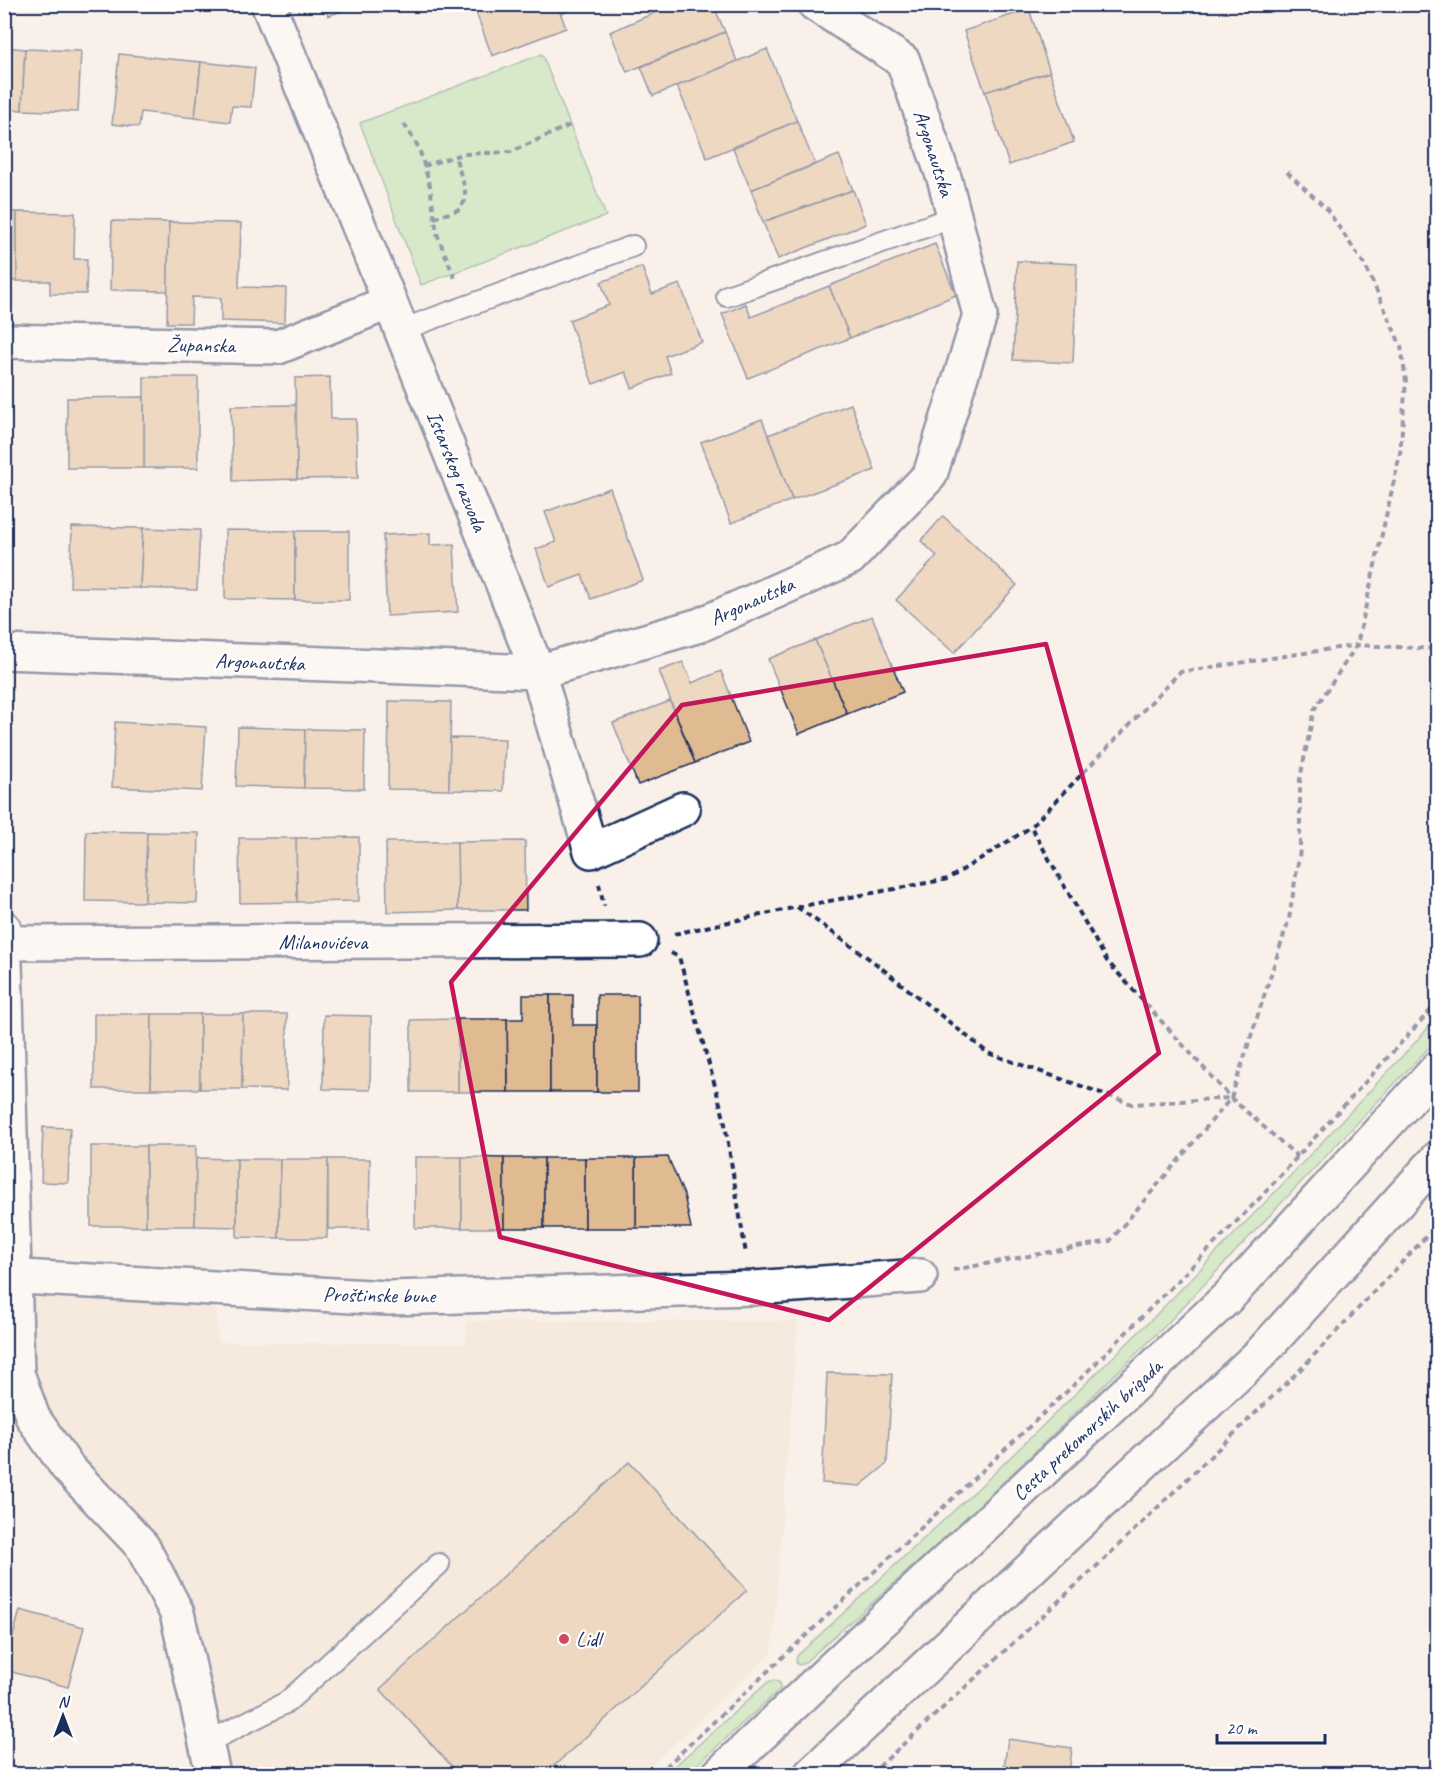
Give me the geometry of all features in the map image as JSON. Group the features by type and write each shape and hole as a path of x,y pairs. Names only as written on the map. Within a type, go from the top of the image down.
{"street":[{"name":"Istarskog razvoda","path":"268,4 538,672 591,851"},
{"name":"Argonautska","path":"4,652 538,672 700,625 850,558 930,475 980,315 945,181 903,61 815,4"},
{"name":"Županska","path":"4,341 278,347 395,316"},
{"path":"591,851 682,809"},
{"path":"5,936 10,1277 18,1373 33,1418 67,1467 142,1546 177,1613 213,1774"},
{"name":"Milanovićeva","path":"5,936 626,940"},
{"name":"Cesta prekomorskih brigada","path":"719,1774 1229,1296 1437,1068"},
{"path":"811,1774 1261,1353 1437,1158"},
{"name":"Proštinske bune","path":"10,1277 387,1298 753,1288 920,1276"}],"lane":[{"path":"727,296 954,217"},
{"path":"395,316 467,306 633,246"},
{"path":"206,1743 287,1702 439,1564"}],"path":[{"path":"404,124 419,148 429,186 437,234 467,306"},
{"path":"424,166 462,154 511,152 570,125"},
{"path":"434,218 458,210 465,201 465,189 455,156"},
{"path":"920,1276 1110,1241 1231,1098 1289,919 1300,850 1300,779 1314,710 1357,645 1400,454 1406,381 1401,346 1366,267 1326,208 1287,172"},
{"path":"626,940 948,879 1031,827 1180,672 1357,645 1437,649"},
{"path":"1031,827 1107,962 1231,1098 1298,1157"},
{"path":"591,851 626,940"},
{"path":"797,907 875,963 988,1053 1132,1104 1231,1098"},
{"path":"626,940 679,957 724,1118 753,1288"},
{"path":"658,1774 1077,1382 1251,1208 1437,1002"},
{"path":"871,1774 1099,1564 1275,1394 1437,1224"}],"highlighted area":[{"path":"1046,644 1159,1053 829,1320 500,1237 451,982 682,705"}],"shaded area":[{"path":"21,1297 216,1306 218,1342 466,1344 467,1321 798,1321 772,1652 642,1774 217,1774 180,1609 36,1416"}],"green space":[{"path":"542,54 606,216 421,285 360,123"},
{"path":"1437,1016 1435,1041 1164,1327 955,1529 803,1664 798,1665 797,1656 988,1479 1153,1318 1278,1189 1422,1035"},
{"path":"774,1680 780,1683 780,1689 687,1774 666,1774 768,1682"}],"building":[{"path":"324,4 361,4 328,16"},
{"path":"473,4 557,4 566,28 492,56"},
{"path":"557,4 585,4 561,14"},
{"path":"675,4 713,4 725,32 627,72 610,32"},
{"path":"1029,9 1050,72 985,92 964,31"},
{"path":"725,32 737,61 653,96 641,67"},
{"path":"4,47 25,49 22,110 4,109"},
{"path":"25,49 81,51 78,112 22,110"},
{"path":"767,49 797,121 707,158 677,86"},
{"path":"119,54 201,62 195,118 141,112 139,127 112,124"},
{"path":"201,62 255,68 251,107 232,106 230,122 195,118"},
{"path":"1050,72 1074,142 1009,165 985,92"},
{"path":"797,121 815,164 751,190 733,148"},
{"path":"839,155 853,190 763,222 751,190"},
{"path":"853,190 866,224 778,259 763,222"},
{"path":"4,212 17,212 17,281 4,280"},
{"path":"17,212 75,213 74,259 87,259 86,294 50,294 50,281 17,281"},
{"path":"112,221 169,222 168,291 110,290"},
{"path":"169,222 241,223 239,287 286,288 285,323 221,321 221,298 192,297 191,323 167,323"},
{"path":"935,244 956,295 850,338 829,286"},
{"path":"1017,261 1077,264 1073,363 1013,360"},
{"path":"642,267 652,294 680,284 702,342 665,356 671,373 632,388 626,372 593,384 569,320 609,305 601,282"},
{"path":"829,286 850,338 748,378 722,314 746,304 751,317"},
{"path":"144,377 198,377 198,468 144,468"},
{"path":"330,377 331,419 356,419 358,478 297,479 295,378"},
{"path":"144,397 144,468 67,468 67,398"},
{"path":"851,404 875,470 792,500 768,435"},
{"path":"296,405 297,479 233,481 231,406"},
{"path":"762,419 792,500 731,523 701,442"},
{"path":"610,488 643,580 591,599 582,575 549,587 536,549 556,542 545,512"},
{"path":"943,516 1017,585 954,653 896,600 937,556 921,541"},
{"path":"72,527 143,528 140,588 70,587"},
{"path":"143,528 200,530 197,590 140,588"},
{"path":"225,530 295,531 295,600 225,599"},
{"path":"295,531 349,531 349,600 295,600"},
{"path":"430,533 430,545 454,544 458,612 387,616 383,535"},
{"path":"872,616 903,692 847,714 815,640"},
{"path":"815,640 847,714 799,734 768,659"},
{"path":"683,662 692,683 721,671 749,742 695,763 659,671"},
{"path":"389,701 451,702 449,790 388,789"},
{"path":"670,701 695,763 638,785 613,723"},
{"path":"115,722 206,727 202,791 112,787"},
{"path":"238,727 305,729 304,788 236,786"},
{"path":"305,729 365,730 364,789 304,788"},
{"path":"450,738 505,739 503,791 449,790"},
{"path":"86,831 147,832 145,902 85,901"},
{"path":"147,832 199,833 197,903 145,902"},
{"path":"359,837 359,901 297,902 296,838"},
{"path":"239,838 296,838 297,902 240,903"},
{"path":"525,841 526,910 458,910 457,842"},
{"path":"386,842 457,842 458,910 387,912"},
{"path":"523,995 550,995 550,1092 508,1092 507,1019 523,1019"},
{"path":"550,995 573,995 573,1025 597,1025 597,1092 550,1092"},
{"path":"597,995 638,995 638,1092 597,1092"},
{"path":"94,1014 152,1014 151,1089 94,1089"},
{"path":"152,1014 200,1014 200,1089 151,1089"},
{"path":"200,1014 243,1014 242,1089 200,1089"},
{"path":"243,1014 287,1014 287,1090 242,1089"},
{"path":"324,1015 371,1016 370,1090 323,1089"},
{"path":"458,1019 507,1019 508,1092 458,1092"},
{"path":"458,1019 458,1092 411,1092 411,1020"},
{"path":"43,1127 70,1128 68,1183 41,1182"},
{"path":"91,1146 146,1146 146,1226 91,1226"},
{"path":"146,1146 196,1146 195,1226 146,1226"},
{"path":"415,1157 462,1157 462,1228 415,1228"},
{"path":"462,1157 504,1158 504,1228 462,1228"},
{"path":"668,1157 684,1195 691,1228 636,1228 636,1158"},
{"path":"196,1158 237,1159 237,1227 195,1226"},
{"path":"504,1158 544,1158 544,1228 504,1228"},
{"path":"544,1158 585,1158 585,1228 544,1228"},
{"path":"585,1158 636,1158 636,1228 585,1228"},
{"path":"237,1159 280,1159 279,1238 237,1237"},
{"path":"280,1159 328,1159 327,1238 279,1238"},
{"path":"328,1159 370,1159 369,1229 328,1229"},
{"path":"827,1373 892,1374 887,1464 860,1486 822,1483"},
{"name":"Lidl","path":"629,1462 747,1590 545,1774 459,1774 380,1689"},
{"path":"20,1610 84,1627 68,1687 4,1670 4,1634 13,1636"},
{"path":"1008,1739 1072,1748 1069,1774 1003,1774"}],"place":[{"name":"Lidl","path":"564,1639"}]}
